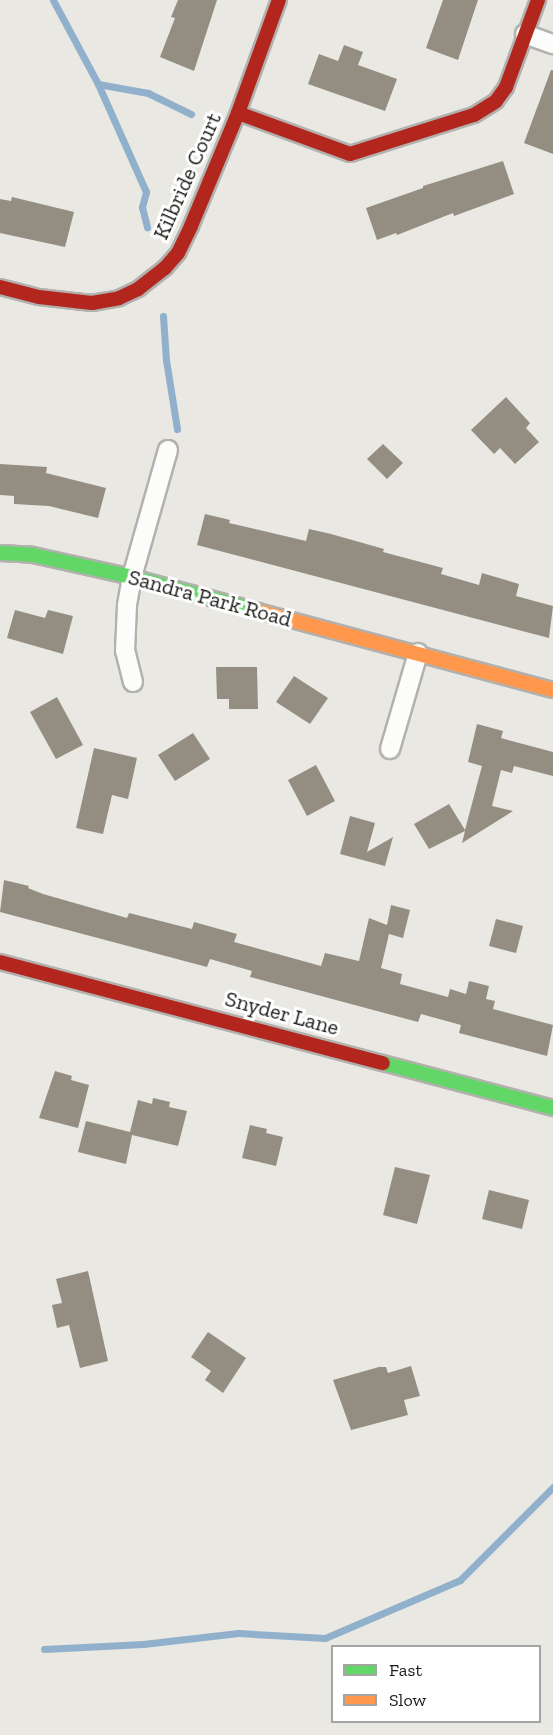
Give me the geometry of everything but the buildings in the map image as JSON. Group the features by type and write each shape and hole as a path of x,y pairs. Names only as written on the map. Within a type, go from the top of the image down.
{"street":[{"name":"Kilbride Court","path":"0,287 39,297 92,303 119,297 151,279 178,253 238,113 279,0"},
{"path":"238,113 333,150 350,154 366,152 488,108 506,87 538,0"},
{"path":"525,34 553,44"},
{"path":"133,682 125,651 124,630 132,577 168,450"},
{"name":"Sandra Park Road","path":"0,553 33,555 132,577 553,690"},
{"path":"390,749 418,653"},
{"name":"Snyder Lane","path":"0,962 553,1108"}],"waterway":[{"path":"53,0 98,84 146,192 142,207 147,227"},
{"path":"98,84 148,93 191,114"},
{"path":"163,316 166,360 177,429"},
{"path":"44,1649 143,1644 238,1633 325,1638 460,1580 553,1487"}],"traffic: fast":[{"path":"0,553 33,555 132,577 258,611"},
{"path":"383,1063 553,1108"}],"traffic: slow":[{"path":"258,611 553,690"}],"traffic: jam":[{"path":"0,287 39,297 92,303 119,298 138,289 165,268 178,253 191,226 238,113 279,0"},
{"path":"238,113 350,154 474,115 496,101 506,87 538,0"},
{"path":"0,962 383,1063"}]}
